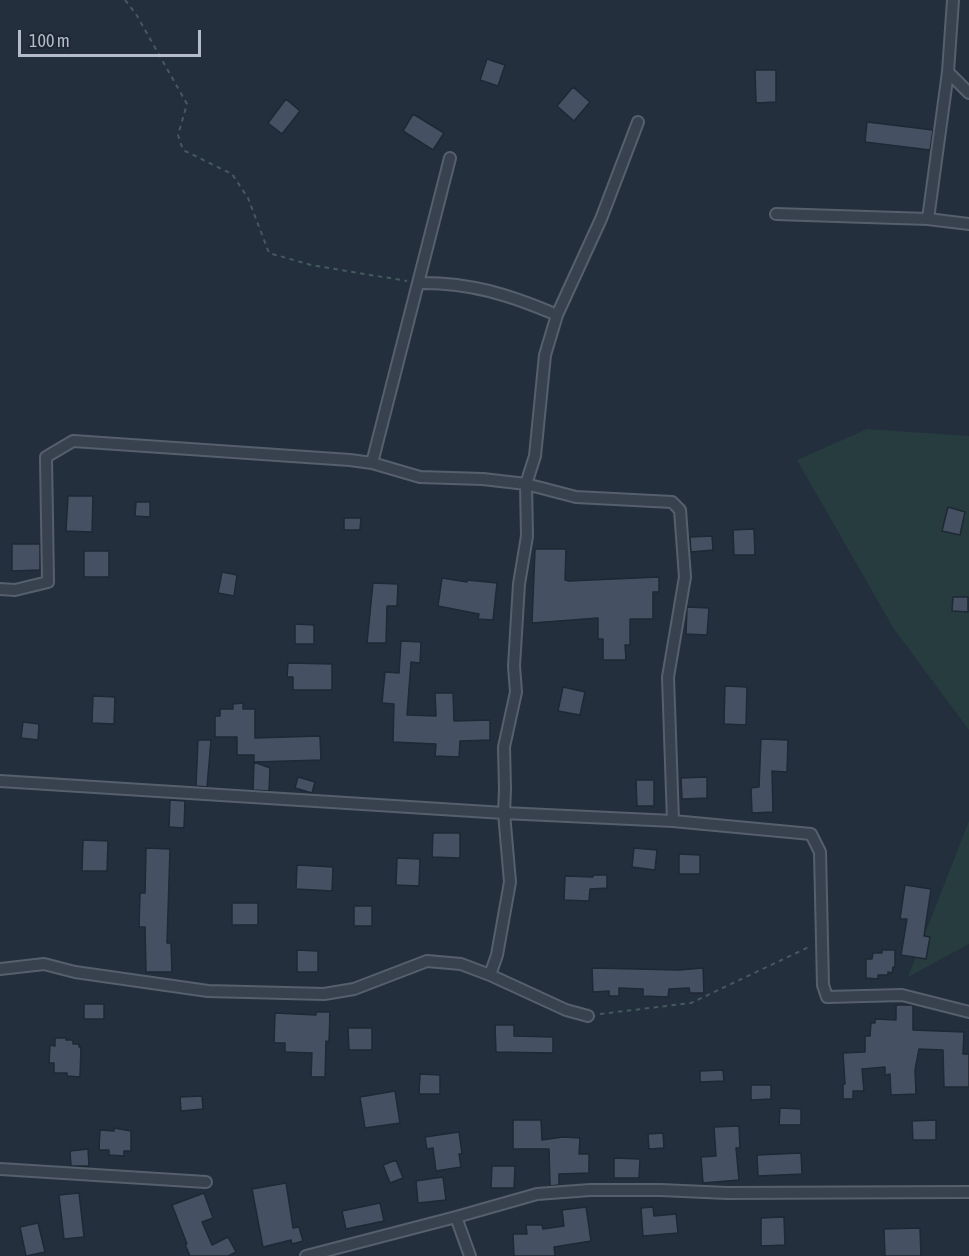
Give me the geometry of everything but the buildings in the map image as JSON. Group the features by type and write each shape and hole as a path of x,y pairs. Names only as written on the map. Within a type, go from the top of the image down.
{"street":[{"path":"928,219 948,72 952,0"},
{"path":"948,72 969,93"},
{"path":"490,975 497,955 510,882 504,813 504,747 516,692 514,666 519,584 527,536 526,484 535,456 545,355 557,315 596,230 638,122"},
{"path":"372,463 450,158"},
{"path":"776,214 928,219 969,225"},
{"path":"418,283 449,282 482,289 521,299 557,315"},
{"path":"0,589 15,590 48,582 46,457 73,441 350,460 372,463 420,477 483,479 526,484 576,497 672,502 680,510 685,578 669,677 673,821"},
{"path":"0,781 504,813 673,821 811,834 820,852 823,985 827,997 902,995 969,1012"},
{"path":"0,969 44,964 75,972 208,991 324,994 354,988 427,961 460,964 490,975 566,1010 588,1016"},
{"path":"0,1169 206,1182"},
{"path":"306,1256 537,1194 590,1190 727,1193 969,1192"},
{"path":"456,1217 470,1256"}],"path":[{"path":"124,0 136,14 187,104 178,135 183,150 232,174 248,198 269,253 311,265 418,283"},
{"path":"588,1016 692,1003 821,941"}],"green space":[{"path":"867,429 969,436 969,730 894,629 797,460"},
{"path":"969,821 969,944 908,977"}]}
